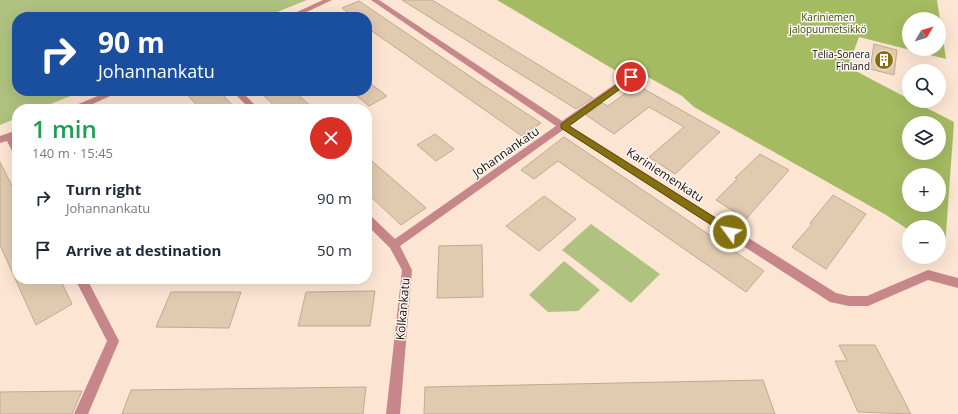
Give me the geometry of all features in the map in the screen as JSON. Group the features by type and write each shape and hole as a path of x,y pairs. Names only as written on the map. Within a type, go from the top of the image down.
{"street":[{"path":"301,12 329,0"},
{"name":"Kariniemenkatu","path":"374,0 563,126 834,298 849,301 868,301 928,275 958,283"},
{"name":"Johannankatu","path":"394,246 631,77"},
{"path":"86,104 105,96"},
{"path":"241,96 250,104"},
{"name":"Kolkankatu","path":"372,224 394,246 407,270 393,414"},
{"path":"82,414 113,341 84,284"}],"green space":[{"path":"0,0 307,0 277,12 12,12 12,96 70,96 50,104 12,104 12,120 0,125"},
{"name":"Kariniemen jalopuumetsikkö","path":"497,0 937,0 939,12 902,12 902,48 859,37 848,67 902,95 902,108 927,108 942,116 902,116 902,160 946,160 946,118 954,122 946,233 946,220 902,220 902,225 694,107 682,96 632,68 623,75"},
{"path":"934,56 946,56 946,59"},
{"path":"591,224 660,274 631,303 562,250"},
{"path":"564,261 600,290 578,311 548,312 529,295"}],"building":[{"path":"402,0 432,0 593,98 576,109"},
{"path":"359,1 541,123 522,136 372,31 372,12 347,12 342,8"},
{"name":"Telia-Sonera Finland","path":"874,44 897,50 894,75 870,69"},
{"path":"372,85 387,96 372,104 367,104 357,96 372,96"},
{"path":"637,85 720,132 675,174 649,157 684,127 649,107 614,134 586,115 602,103 608,106"},
{"path":"188,96 224,96 231,104 196,104"},
{"path":"264,96 300,96 308,104 273,104"},
{"path":"435,134 454,149 436,161 417,145"},
{"path":"564,137 764,271 746,292 558,161 534,179 521,170"},
{"path":"760,154 789,170 746,219 716,200 737,179 735,178"},
{"path":"372,161 426,208 401,225 372,198"},
{"path":"0,162 12,186 12,272 0,245"},
{"path":"833,195 866,214 826,269 792,247 812,224 810,223"},
{"path":"544,196 576,219 539,251 506,226"},
{"path":"482,245 483,297 437,298 439,246"},
{"path":"18,284 62,284 72,304 36,325"},
{"path":"375,291 370,326 298,326 306,292"},
{"path":"171,292 241,292 229,328 156,327"},
{"path":"839,345 875,345 911,414 858,412 835,361 847,361"},
{"path":"763,380 775,414 424,414 425,387"},
{"path":"366,387 363,414 122,414 131,390"},
{"path":"82,391 72,414 0,414 0,392"}],"place":[{"name":"Telia-Sonera Finland","path":"884,60"}],"route":[{"path":"631,77 563,126 730,232"}]}
